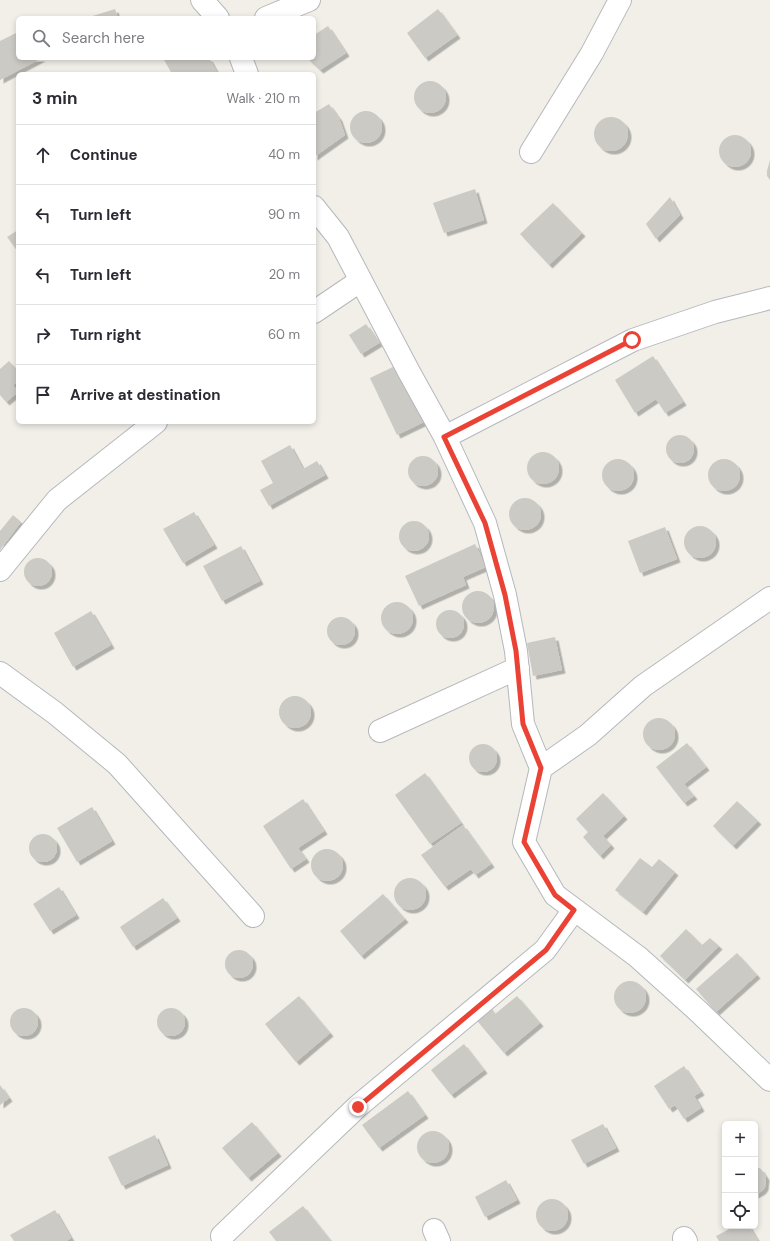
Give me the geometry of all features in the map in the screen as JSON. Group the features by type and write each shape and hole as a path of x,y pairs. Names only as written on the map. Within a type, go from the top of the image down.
{"street":[{"path":"202,0 216,16"},
{"path":"271,16 310,0"},
{"path":"531,152 592,53 620,0"},
{"path":"242,60 246,72"},
{"path":"316,210 338,237 444,437 485,523 505,595 516,651 523,724 541,768 524,842 555,895 638,957 698,1011 770,1080"},
{"path":"316,311 360,281"},
{"path":"444,437 632,340 715,312 770,298"},
{"path":"0,570 57,500 153,424"},
{"path":"541,768 588,735 643,686 770,598"},
{"path":"380,731 518,668"},
{"path":"0,673 55,713 117,764 253,916"},
{"path":"222,1236 358,1107 546,950 574,910"}],"building":[{"path":"115,9 117,16 92,16"},
{"path":"438,9 457,35 425,58 407,33"},
{"path":"328,26 346,53 320,70 309,60 316,60 316,34"},
{"path":"16,33 16,60 38,60 0,80 0,41"},
{"path":"164,60 210,60 217,72 171,72"},
{"path":"427,81 433,81 443,88 446,97 445,103 439,110 433,113 427,113 417,106 414,100 414,94 421,84"},
{"path":"329,104 339,118 345,135 316,156 316,112"},
{"path":"363,111 369,111 379,118 382,127 381,133 375,140 369,143 363,143 353,136 350,130 350,124 357,114"},
{"path":"611,117 623,122 628,134 623,146 611,151 599,146 594,134 599,122"},
{"path":"732,135 738,135 748,142 751,151 750,157 744,164 738,167 732,167 722,160 719,154 719,148 726,138"},
{"path":"770,160 770,180 767,176 767,171"},
{"path":"475,189 484,220 444,233 433,203"},
{"path":"670,197 680,215 656,239 646,224"},
{"path":"553,203 582,233 549,265 520,234"},
{"path":"16,231 16,249 7,237"},
{"path":"366,324 379,343 361,354 349,335"},
{"path":"653,356 683,402 665,413 656,399 635,413 615,380"},
{"path":"9,361 16,369 16,383 13,385 16,389 16,394 6,402 0,395 0,369"},
{"path":"397,365 424,422 397,435 370,378"},
{"path":"680,435 690,439 694,449 690,459 680,463 670,459 666,449 670,439"},
{"path":"290,445 303,469 317,461 325,475 269,506 260,490 273,483 261,461"},
{"path":"540,452 546,452 556,459 559,468 558,474 552,481 546,484 540,484 530,477 527,471 527,465 534,455"},
{"path":"423,456 434,460 438,471 434,482 423,486 412,482 408,471 412,460"},
{"path":"615,459 621,459 631,466 634,475 633,481 627,488 621,491 615,491 605,484 602,478 602,472 609,462"},
{"path":"721,459 727,459 737,466 740,475 739,481 733,488 727,491 721,491 711,484 708,478 708,472 715,462"},
{"path":"522,498 528,498 538,505 541,514 540,520 534,527 528,530 522,530 512,523 509,517 509,511 516,501"},
{"path":"194,512 214,545 183,563 163,529"},
{"path":"13,515 21,522 0,550 0,531"},
{"path":"414,521 425,525 429,536 425,547 414,551 403,547 399,536 403,525"},
{"path":"697,526 703,526 713,533 716,542 715,548 709,555 703,558 697,558 687,551 684,545 684,539 691,529"},
{"path":"665,527 677,559 640,573 628,541"},
{"path":"475,544 486,567 463,577 466,585 419,606 405,576"},
{"path":"241,546 260,581 222,601 203,566"},
{"path":"38,558 48,562 52,572 48,582 38,586 28,582 24,572 28,562"},
{"path":"475,591 481,591 491,598 494,607 493,613 487,620 481,623 475,623 465,616 462,610 462,604 469,594"},
{"path":"394,602 400,602 410,609 413,618 412,624 406,631 400,634 394,634 384,627 381,621 381,615 388,605"},
{"path":"450,610 460,614 464,624 460,634 450,638 440,634 436,624 440,614"},
{"path":"91,611 111,645 73,667 54,633"},
{"path":"341,617 351,621 355,631 351,641 341,645 331,641 327,631 331,621"},
{"path":"555,637 562,670 533,676 527,643"},
{"path":"292,696 298,696 308,703 311,712 310,718 304,725 298,728 292,728 282,721 279,715 279,709 286,699"},
{"path":"656,718 662,718 672,725 675,734 674,740 668,747 662,750 656,750 646,743 643,737 643,731 650,721"},
{"path":"687,743 706,767 684,784 694,796 684,803 656,767"},
{"path":"483,744 493,748 497,758 493,768 483,772 473,768 469,758 473,748"},
{"path":"425,773 461,823 430,844 395,795"},
{"path":"603,793 624,816 603,836 611,845 600,856 583,837 588,832 576,819"},
{"path":"303,799 324,831 298,848 306,859 291,869 263,826"},
{"path":"737,801 758,821 733,846 713,826"},
{"path":"92,807 112,841 77,862 57,828"},
{"path":"463,825 491,864 475,875 471,869 445,887 421,855"},
{"path":"43,834 53,838 57,848 53,858 43,862 33,858 29,848 33,838"},
{"path":"327,849 338,854 343,865 338,876 327,881 316,876 311,865 316,854"},
{"path":"640,858 652,867 659,859 675,872 643,912 615,890"},
{"path":"407,878 413,878 423,885 426,894 425,900 419,907 413,910 407,910 397,903 394,897 394,891 401,881"},
{"path":"59,887 76,915 50,931 33,904"},
{"path":"383,894 405,919 361,956 340,931"},
{"path":"163,898 177,918 133,947 120,927"},
{"path":"686,929 702,945 710,938 719,946 685,980 660,956"},
{"path":"239,950 249,954 253,964 249,974 239,978 229,974 225,964 229,954"},
{"path":"737,953 757,975 716,1012 696,989"},
{"path":"627,981 633,981 643,988 646,997 645,1003 639,1010 633,1013 627,1013 617,1006 614,1000 614,994 621,984"},
{"path":"299,996 330,1033 296,1062 265,1024"},
{"path":"517,996 540,1023 504,1053 474,1017 488,1005 495,1014"},
{"path":"24,1008 34,1012 38,1022 34,1032 24,1036 14,1032 10,1022 14,1012"},
{"path":"171,1008 181,1012 185,1022 181,1032 171,1036 161,1032 157,1022 161,1012"},
{"path":"464,1044 484,1070 451,1095 431,1070"},
{"path":"684,1066 701,1092 694,1096 701,1108 684,1119 675,1105 669,1109 654,1086"},
{"path":"0,1085 9,1098 0,1105"},
{"path":"408,1091 425,1115 379,1148 362,1125"},
{"path":"252,1122 278,1153 248,1178 222,1148"},
{"path":"603,1124 616,1148 584,1164 571,1140"},
{"path":"430,1131 436,1131 446,1138 449,1147 448,1153 442,1160 436,1163 430,1163 420,1156 417,1150 417,1144 424,1134"},
{"path":"155,1135 168,1165 122,1186 108,1157"},
{"path":"758,1168 761,1169 766,1177 765,1187 758,1193"},
{"path":"506,1180 517,1200 485,1217 475,1197"},
{"path":"549,1199 555,1199 565,1206 568,1215 567,1221 561,1228 555,1231 549,1231 539,1224 536,1218 536,1212 543,1202"},
{"path":"303,1206 331,1241 276,1241 269,1232"},
{"path":"55,1210 71,1238 66,1241 14,1241 10,1235"},
{"path":"729,1229 751,1229 758,1241 719,1241 716,1236"}],"route":[{"path":"358,1107 456,1023 546,950 574,910 555,895 524,842 541,768 523,724 516,651 505,595 485,523 444,437 632,340"}]}
